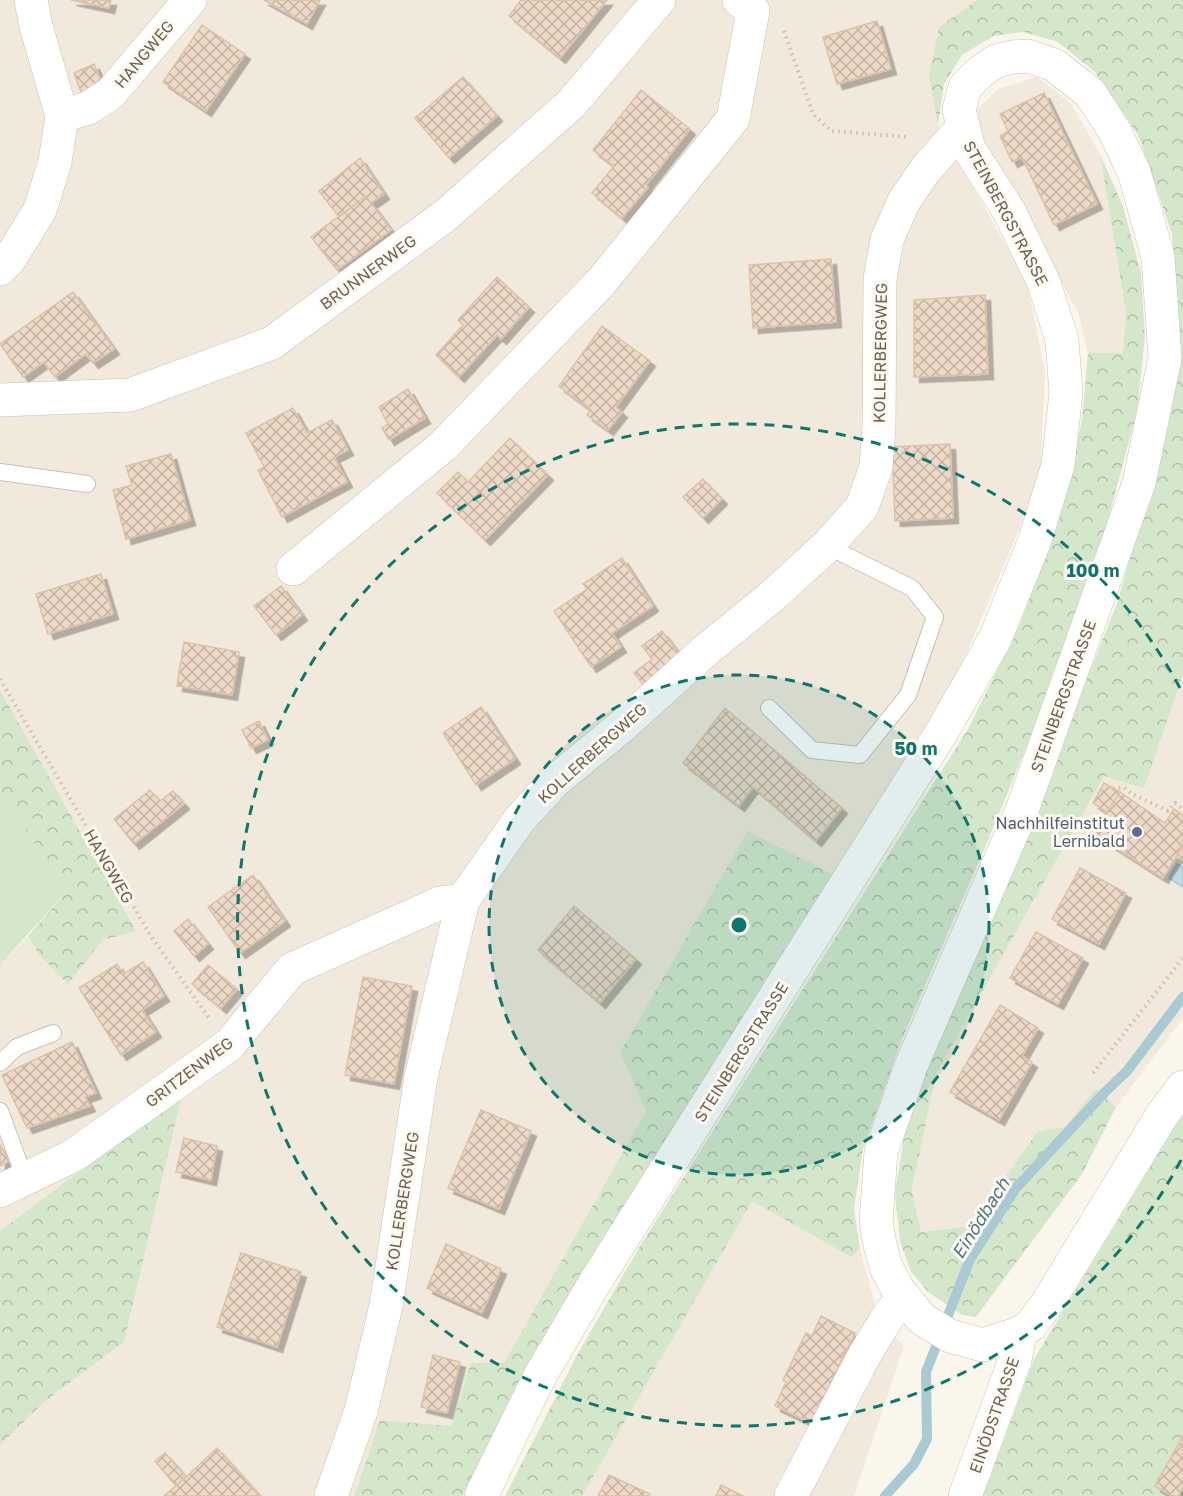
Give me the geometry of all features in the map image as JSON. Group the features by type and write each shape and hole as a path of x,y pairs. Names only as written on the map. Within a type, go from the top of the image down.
{"street":[{"path":"0,269 9,260 40,210 55,162 62,116 36,26 31,0"},
{"name":"HANGWEG","path":"62,116 88,108 110,94 190,0"},
{"name":"BRUNNERWEG","path":"0,400 130,395 272,343 446,215 572,104 659,0"},
{"path":"293,569 443,446 602,281 733,119 746,5"},
{"name":"STEINBERGSTRASSE","path":"481,1496 540,1376 594,1284 949,720 995,639 1035,540 1058,465 1066,393 1062,340 1044,283 1009,211 969,149 954,137 965,87 980,72 996,61 1012,57 1028,56 1054,64 1090,93 1114,130 1134,172 1158,257 1165,358 1139,483 1023,810 911,1066 881,1152 876,1221 879,1245 886,1267 897,1288 914,1308 950,1336 983,1345 1020,1333 1031,1325 1048,1302 1162,1115 1183,1087"},
{"name":"KOLLERBERGWEG","path":"331,1496 361,1411 387,1306 421,1077 463,900 520,819 555,782 621,727 706,650 770,598 827,546 862,507 876,467 879,426 880,279 887,240 904,201 926,169 954,137"},
{"name":"GRITZENWEG","path":"13,1185 75,1155 229,1045 292,969 440,903 463,900"},
{"path":"791,1496 865,1354 891,1312 914,1308"},
{"name":"EINÖDSTRASSE","path":"965,1496 1015,1360 1020,1333"}],"lane":[{"path":"0,472 87,484"},
{"path":"769,708 812,750 860,755 908,694 935,617 912,588 827,546"},
{"path":"0,1063 17,1047 53,1033"},
{"path":"0,1111 13,1185"}],"path":[{"path":"746,5 779,16 813,114 831,131 929,139 954,137"},
{"name":"HANGWEG","path":"0,679 152,938 229,1045"},
{"path":"1113,789 1123,787 1132,794 1168,811 1175,804 1183,809"},
{"path":"1093,1073 1183,958"}],"shaded area":[{"path":"0,0 977,0 939,27 929,76 938,126 1027,283 1045,372 1040,480 944,706 834,875 748,831 620,1052 646,1111 504,1364 471,1363 451,1426 380,1420 354,1496 0,1496 0,1445 44,1402 124,1342 180,1100 131,1133 0,1231 0,965 28,936 40,956 68,983 103,940 136,931 0,690"},
{"path":"1037,77 1071,104 1100,154 1126,313 1123,354 1088,353 1078,312 981,143 977,109 998,89"},
{"path":"1183,675 1183,1018 1116,1107 1096,1088 1065,1128 1038,1131 970,1226 921,1232 912,1191 936,1074 1104,776 1144,787"},
{"path":"752,1200 851,1257 860,1249 879,1320 904,1346 854,1496 582,1496"}],"green space":[{"path":"977,0 1183,0 1183,675 1144,788 1104,776 936,1074 912,1190 921,1232 970,1226 1038,1131 1065,1127 1096,1088 1116,1107 1082,1174 976,1317 962,1315 928,1292 911,1272 900,1241 895,1194 905,1130 930,1054 993,915 1116,606 1162,449 1180,331 1172,234 1138,135 1095,72 1058,42 1024,32 994,36 962,55 944,84 938,126 929,76 939,27"},
{"path":"1100,154 1123,206 1141,273 1145,337 1137,411 1100,550 1061,663 989,838 902,1039 863,1149 854,1209 860,1249 851,1257 752,1201 582,1496 505,1496 576,1357 640,1246 968,729 1021,622 1063,502 1082,421 1088,353 1123,353 1126,313"},
{"path":"0,690 136,931 103,940 68,984 40,956 28,936 65,893 0,788"},
{"path":"0,788 65,893 0,965"},
{"path":"748,831 834,875 592,1257 520,1381 462,1496 354,1496 380,1420 451,1426 471,1363 504,1363 646,1111 620,1052"},
{"path":"181,1099 124,1342 44,1402 0,1445 0,1231 131,1133"},
{"path":"1183,1113 1183,1496 983,1496 1034,1359"}],"water":[{"path":"1177,864 1183,867 1183,887 1169,878"}],"building":[{"path":"71,0 111,0 109,8"},
{"path":"264,0 320,0 307,24"},
{"path":"521,0 607,0 560,58 509,16"},
{"path":"877,21 891,69 837,84 823,37"},
{"path":"202,25 245,54 206,111 163,82"},
{"path":"94,64 102,83 81,92 74,73"},
{"path":"463,77 497,116 449,158 415,118"},
{"path":"641,90 690,129 646,185 648,187 622,218 592,193 614,166 593,150"},
{"path":"1044,93 1097,204 1054,225 1022,157 1012,162 1000,136 1008,131 1000,114"},
{"path":"360,158 384,194 371,203 366,196 339,217 319,191"},
{"path":"366,196 391,230 337,270 311,237"},
{"path":"831,259 836,322 753,328 749,265"},
{"path":"497,277 529,307 501,339 497,335 459,377 436,355 463,325 458,320"},
{"path":"73,292 114,349 93,363 86,354 55,377 44,362 23,377 0,344"},
{"path":"985,295 988,374 914,377 914,300"},
{"path":"602,326 650,361 616,407 622,412 608,430 587,415 591,410 559,386"},
{"path":"408,389 425,418 389,440 382,428 388,424 379,407"},
{"path":"293,408 307,433 332,420 348,450 334,457 347,482 282,517 258,470 264,467 246,433"},
{"path":"510,438 548,475 485,540 437,493 458,472 468,482"},
{"path":"950,444 953,518 895,521 892,447"},
{"path":"171,454 190,520 126,539 113,490 132,485 126,466"},
{"path":"703,479 722,499 703,518 683,497"},
{"path":"622,558 653,606 612,633 621,647 591,667 554,611 587,589 583,584"},
{"path":"101,574 113,614 48,634 36,594"},
{"path":"281,586 302,615 276,635 254,606"},
{"path":"662,631 682,657 648,691 634,673 652,659 642,646"},
{"path":"184,642 239,652 232,695 177,686"},
{"path":"481,707 515,759 476,785 443,733"},
{"path":"725,708 842,808 816,841 753,787 739,806 683,763"},
{"path":"259,721 268,740 251,748 242,730"},
{"path":"1104,783 1120,792 1107,812 1093,803"},
{"path":"150,790 160,801 173,791 184,804 134,844 114,819"},
{"path":"1120,792 1165,823 1174,809 1183,815 1183,846 1163,878 1093,833"},
{"path":"1183,846 1183,860 1176,857"},
{"path":"1080,868 1126,893 1099,944 1052,919"},
{"path":"253,875 285,921 240,953 208,907"},
{"path":"574,906 636,959 600,1003 538,950"},
{"path":"188,919 208,944 194,956 174,931"},
{"path":"1036,932 1083,958 1058,1004 1010,978"},
{"path":"143,962 164,996 142,1010 156,1032 121,1055 79,988 117,964 123,974"},
{"path":"208,965 237,989 221,1008 192,984"},
{"path":"363,977 412,986 394,1084 345,1075"},
{"path":"1000,1005 1038,1028 1022,1056 1032,1062 999,1120 950,1092"},
{"path":"72,1042 96,1093 85,1097 90,1106 27,1128 2,1075"},
{"path":"481,1110 531,1131 499,1209 448,1188"},
{"path":"184,1138 217,1146 211,1180 176,1172"},
{"path":"0,1144 9,1161 0,1166"},
{"path":"446,1244 501,1269 482,1313 427,1288"},
{"path":"241,1253 301,1272 277,1347 217,1327"},
{"path":"821,1316 855,1333 811,1423 775,1406 786,1382 783,1380 806,1333 812,1336"},
{"path":"433,1355 460,1362 447,1413 421,1407"},
{"path":"1183,1436 1183,1488 1178,1496 1172,1496 1155,1486"},
{"path":"217,1448 260,1496 164,1496 186,1477"},
{"path":"165,1453 186,1477 176,1486 155,1461"},
{"path":"609,1475 650,1494 649,1496 598,1496"},
{"path":"721,1485 743,1496 716,1496"}],"waterway":[{"name":"Einödbach","path":"885,1496 914,1464 927,1439 926,1372 970,1259 1016,1188 1127,1071 1183,997"}],"place":[{"name":"Nachhilfeinstitut Lernibald","path":"1137,832"}]}
